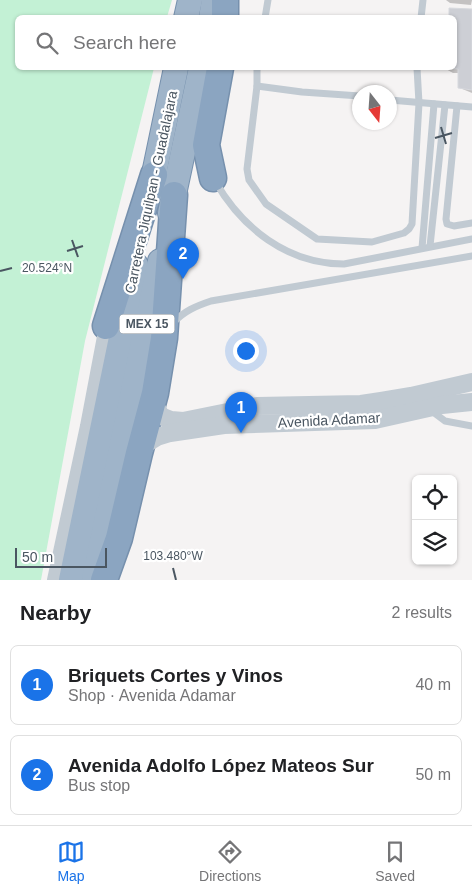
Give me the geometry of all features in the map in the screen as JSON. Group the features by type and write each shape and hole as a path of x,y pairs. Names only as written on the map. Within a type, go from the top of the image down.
{"highway":[{"path":"187,15 190,0"},
{"path":"212,15 214,0"},
{"path":"225,0 225,15"},
{"name":"Carretera Jiquilpan - Guadalajara","path":"70,580 176,70"},
{"name":"Carretera Jiquilpan - Guadalajara","path":"94,580 200,70"},
{"path":"213,178 206,145 220,70"},
{"path":"106,326 154,175"},
{"path":"104,580 119,538 155,393 164,338 174,195"}],"street":[{"path":"54,580 106,326"},
{"name":"Avenida Adamar","path":"137,460 147,443 157,437 224,419 257,406 361,404 472,382"},
{"name":"Avenida Adamar","path":"155,393 156,407 161,416 171,420 183,421 224,419 375,420 428,408 472,402"}],"lane":[{"path":"265,15 268,0"},
{"path":"422,15 423,0"},
{"path":"257,70 257,86 247,169 249,180 266,204 292,223 318,239 347,242 372,242 404,233 412,224 420,103 417,70"},
{"path":"257,86 302,92 352,95"},
{"path":"397,101 472,107"},
{"path":"426,247 434,104"},
{"path":"426,247 445,105"},
{"path":"457,106 446,219 447,224 454,226 472,223"},
{"path":"213,178 224,198 245,222 282,249 310,260 327,264 344,264 472,239"},
{"path":"164,338 170,326 179,316 195,306 211,301 472,256"},
{"path":"428,408 445,421 472,426"}],"green space":[{"path":"0,0 172,0 168,15 15,15 15,70 153,70 85,341 41,580 0,580"}],"building":[{"path":"449,8 472,9 472,90 458,88 457,15 449,15"}],"place":[{"name":"Avenida Adolfo López Mateos Sur","path":"183,279"},
{"name":"Briquets Cortes y Vinos","path":"241,433"}]}
